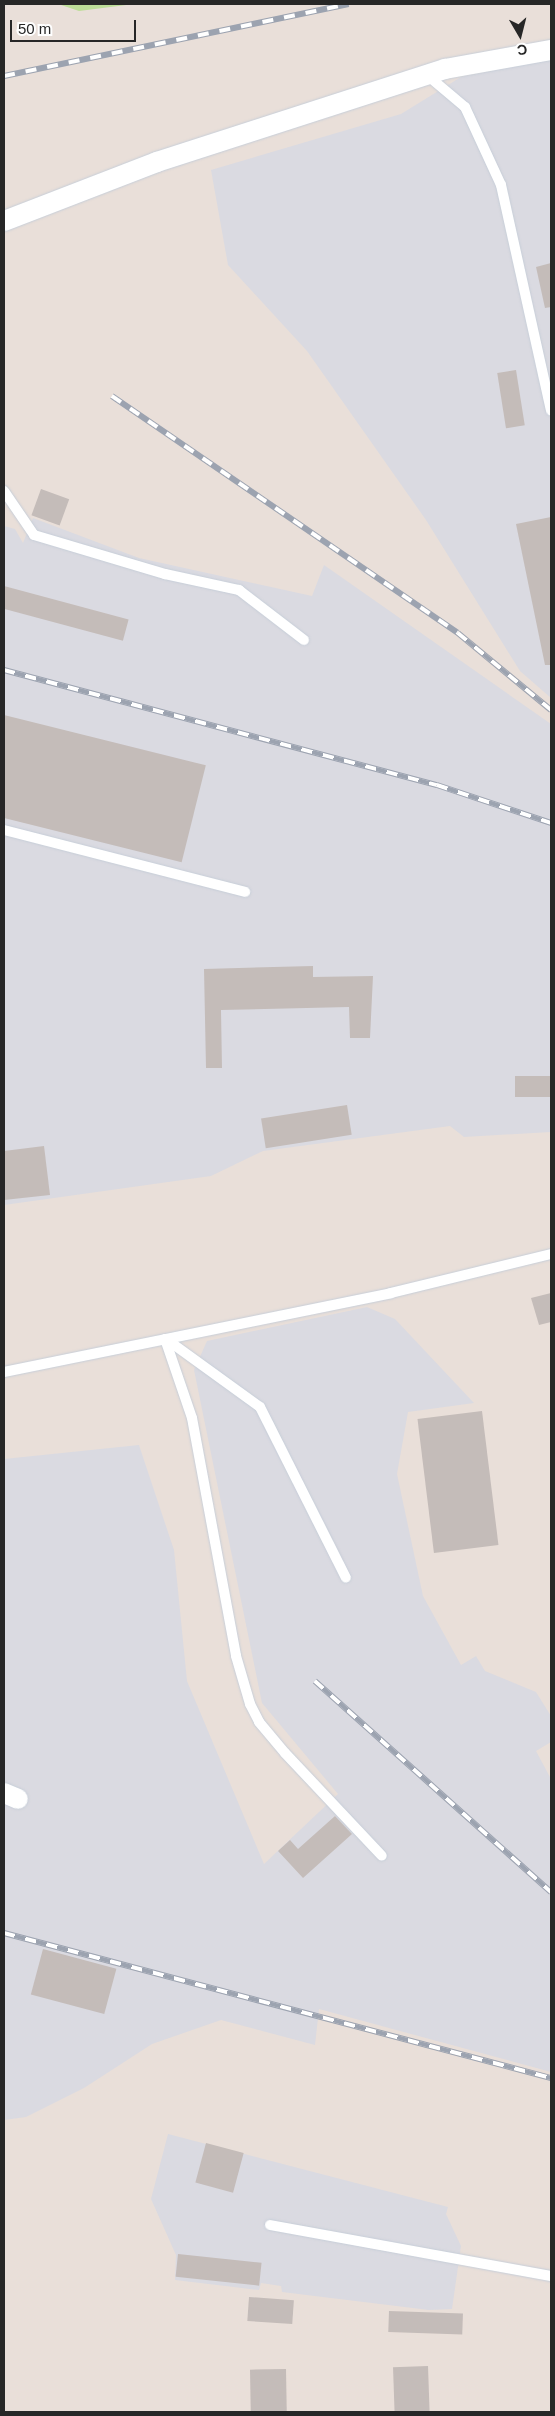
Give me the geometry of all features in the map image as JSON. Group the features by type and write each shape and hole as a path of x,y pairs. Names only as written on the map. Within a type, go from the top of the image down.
{"street":[{"path":"4,221 156,162 427,75 551,50"}],"lane":[{"path":"427,75 465,107 501,185 551,411"},
{"path":"4,490 34,535 165,574 240,590 304,640"},
{"path":"4,830 244,892"},
{"path":"4,1372 165,1339 551,1254"},
{"path":"165,1339 260,1407 346,1578"},
{"path":"165,1339 192,1418 236,1656 250,1704 259,1722 285,1753 382,1856"},
{"path":"270,2225 551,2276"}],"shaded area":[{"path":"551,59 551,698 520,671 426,520 307,351 228,265 211,170 401,114 461,77"},
{"path":"33,518 139,558 312,596 324,565 551,724 551,1132 464,1137 450,1126 263,1151 211,1176 4,1205 4,526 15,529 23,543"},
{"path":"367,1307 395,1319 474,1403 408,1412 397,1474 423,1596 461,1665 476,1656 485,1671 536,1692 551,1716 551,1742 536,1751 551,1779 551,2072 319,2009 315,2045 221,2020 152,2044 84,2088 26,2117 4,2120 4,1459 139,1445 174,1550 187,1681 264,1864 338,1794 262,1703 194,1370 207,1341"},
{"path":"168,2134 448,2207 446,2214 461,2246 452,2309 429,2310 282,2292 281,2286 261,2283 259,2290 175,2280 176,2255 151,2199"}],"green space":[{"path":"58,4 134,4 79,11"}],"building":[{"path":"551,263 551,307 545,308 536,267"},
{"path":"516,370 525,425 506,428 497,373"},
{"path":"41,489 69,499 60,526 31,515"},
{"path":"551,517 551,665 545,665 516,524"},
{"path":"4,586 129,619 123,641 4,609"},
{"path":"4,715 206,765 182,862 4,818"},
{"path":"313,966 313,977 373,976 370,1038 350,1038 349,1007 221,1010 222,1068 206,1068 204,969"},
{"path":"515,1076 551,1076 551,1097 515,1097"},
{"path":"347,1105 352,1135 266,1148 261,1119"},
{"path":"44,1146 50,1195 4,1200 4,1151"},
{"path":"551,1293 551,1322 539,1325 531,1298"},
{"path":"482,1411 498,1545 434,1553 417,1419"},
{"path":"335,1816 352,1834 303,1878 278,1851 290,1840 298,1849"},
{"path":"43,1949 116,1969 104,2014 31,1994"},
{"path":"206,2143 244,2153 233,2193 195,2183"},
{"path":"178,2254 262,2263 259,2286 176,2277"},
{"path":"249,2297 294,2300 292,2324 247,2321"},
{"path":"389,2311 463,2314 462,2335 388,2332"},
{"path":"428,2366 430,2412 395,2412 393,2367"},
{"path":"286,2369 287,2412 251,2412 250,2370"}],"railway":[{"path":"4,76 349,4"},
{"path":"112,396 458,633 551,710"},
{"path":"4,670 437,785 551,823"},
{"path":"315,1681 551,1892"},
{"path":"4,1933 551,2078"}]}
